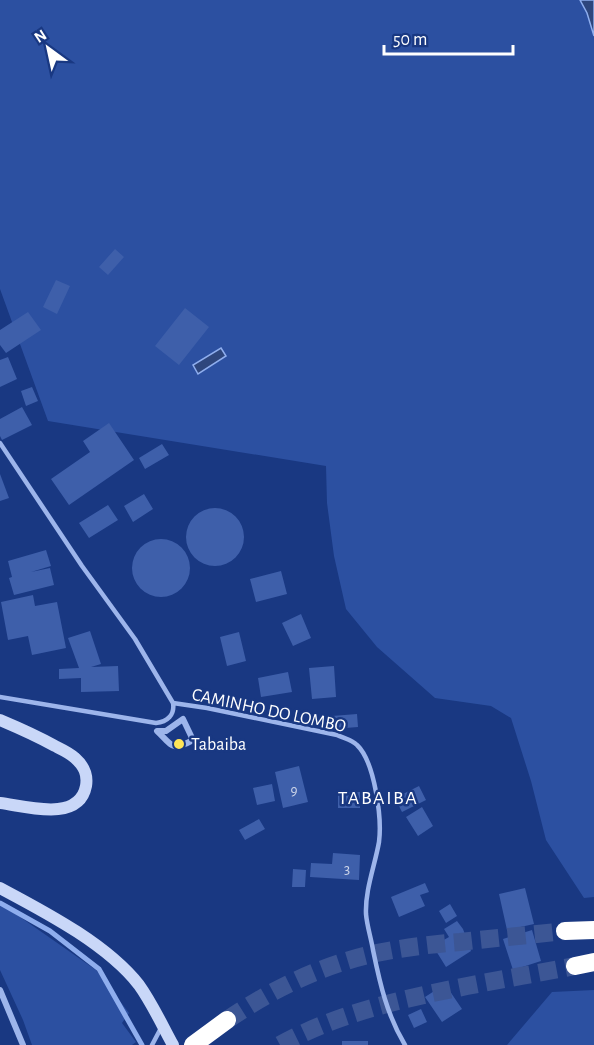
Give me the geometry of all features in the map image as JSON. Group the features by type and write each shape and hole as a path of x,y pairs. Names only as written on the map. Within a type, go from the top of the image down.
{"highway":[{"path":"565,931 591,930"},
{"path":"193,1045 221,1024"}],"street":[{"path":"183,719 193,740 181,746 171,745 157,731 166,731 183,719"},
{"path":"0,720 37,736 73,756 85,769 87,778 84,793 76,803 63,810 45,810 0,803"},
{"path":"0,888 110,954 139,986 173,1045"},
{"path":"0,990 23,1045"}],"lane":[{"name":"CAMINHO DO LOMBO","path":"0,443 82,566 135,639 173,703 337,735 356,744 362,751 377,793 379,839 366,916 386,1005 405,1045"},
{"path":"0,697 156,723 169,718 173,712 173,703"},
{"path":"152,1045 162,1025"}],"shaded area":[{"path":"0,0 594,0 594,897 584,898 546,840 531,781 511,718 491,706 435,698 377,647 346,609 334,556 327,503 326,466 48,421 0,289"},
{"path":"580,0 594,0 594,36 587,13"},
{"path":"221,348 226,356 198,374 193,365"},
{"path":"0,903 96,970 129,1013 122,1023 136,1042 132,1045 32,1045 0,970"},
{"path":"594,990 594,1045 507,1045 552,992"}],"building":[{"path":"115,249 124,257 108,275 99,267"},
{"path":"56,280 70,286 57,314 43,307"},
{"path":"185,308 209,327 179,365 155,346"},
{"path":"28,312 41,330 6,353 0,345 0,330"},
{"path":"8,357 17,379 0,387 0,360"},
{"path":"32,387 38,401 26,406 21,391"},
{"path":"22,407 32,425 2,440 0,419"},
{"path":"109,423 134,460 69,505 51,479 90,452 83,441"},
{"path":"162,444 169,455 145,469 139,458"},
{"path":"0,474 9,498 0,501"},
{"path":"144,494 153,509 133,522 124,506"},
{"path":"108,505 118,520 89,538 79,523"},
{"path":"215,508 231,513 239,521 244,537 239,553 231,561 215,566 199,561 191,553 186,537 191,521 199,513"},
{"path":"161,539 177,544 185,552 190,568 185,584 177,592 161,597 145,592 137,584 132,568 137,552 145,544"},
{"path":"46,550 51,566 31,572 50,568 54,585 14,595 9,578 12,577 8,561"},
{"path":"281,571 287,594 256,602 250,579"},
{"path":"33,595 35,606 57,602 66,648 32,655 28,636 8,640 1,602"},
{"path":"301,614 311,638 293,646 282,623"},
{"path":"90,631 101,664 91,667 118,666 119,691 81,692 81,678 59,679 59,669 79,668 68,638"},
{"path":"239,632 246,661 227,666 220,637"},
{"path":"334,666 336,697 312,699 309,668"},
{"path":"288,672 292,692 261,697 258,678"},
{"path":"357,714 358,727 333,729 332,716"},
{"path":"299,766 308,802 283,808 275,772"},
{"path":"272,784 275,801 257,805 253,788"},
{"path":"419,786 426,800 402,812 395,798"},
{"path":"360,792 360,808 338,808 338,793"},
{"path":"422,807 433,826 418,836 406,817"},
{"path":"259,819 265,829 245,840 239,830"},
{"path":"333,853 360,855 359,880 310,877 311,863 332,864"},
{"path":"293,869 306,870 305,887 292,887"},
{"path":"425,883 429,892 420,895 425,906 399,917 391,897"},
{"path":"525,888 534,924 507,930 499,894"},
{"path":"450,904 457,916 446,923 439,911"},
{"path":"457,921 463,929 471,951 446,967 433,946 449,937 444,929"},
{"path":"532,930 541,961 513,970 503,939"},
{"path":"445,984 462,1009 442,1022 425,997"},
{"path":"421,1009 427,1022 414,1028 408,1015"},
{"path":"342,1041 368,1041 368,1045 342,1045"}],"waterway":[{"path":"0,903 50,931 99,969 142,1045"}],"tunnel":[{"path":"227,1020 263,997 301,978 361,957 421,946 565,931"},
{"path":"280,1045 325,1024 371,1008 467,986 575,966"}],"place":[{"name":"Tabaiba","path":"179,744"}],"district":[{"name":"TABAIBA","path":"378,797"}]}
